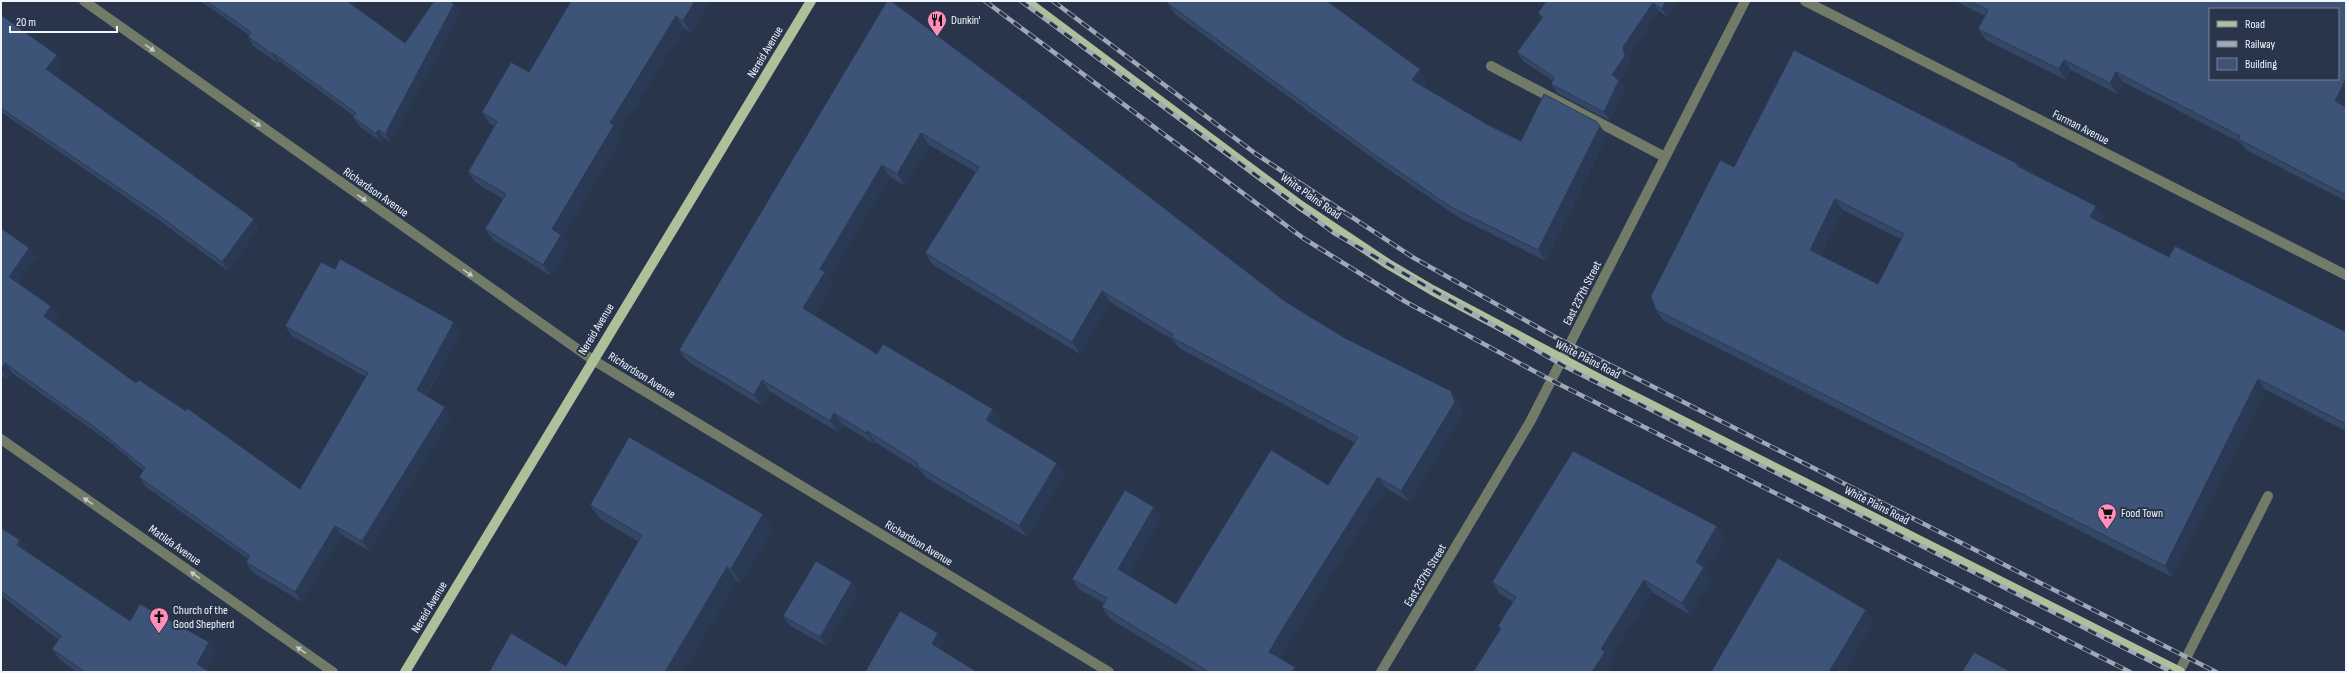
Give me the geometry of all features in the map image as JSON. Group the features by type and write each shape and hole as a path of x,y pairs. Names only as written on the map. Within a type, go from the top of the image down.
{"main road":[{"name":"Nereid Avenue","path":"405,672 812,1"},
{"name":"White Plains Road","path":"1026,1 1238,160 1344,235 1432,290 1562,360 2179,672"}],"street":[{"name":"Richardson Avenue","path":"84,1 593,360 1109,672"},
{"name":"East 237th Street","path":"1381,672 1492,489 1562,360 1745,1"},
{"name":"Furman Avenue","path":"1805,1 2346,275"},
{"path":"1491,66 1665,156"},
{"name":"Matilda Avenue","path":"1,439 333,672"},
{"path":"2179,672 2268,496"}],"building":[{"path":"206,1 347,1 405,43 434,1 450,1 454,4 385,134 378,130 376,134 353,117 356,113 273,53 272,54 248,37 251,32"},
{"path":"571,1 695,1 683,21 676,16 610,123 614,125 552,229 561,235 543,265 485,229 506,194 468,172 497,122 482,112 511,62 529,72"},
{"path":"887,1 891,1 1021,98 1286,302 1343,337 1451,391 1455,402 1401,491 1378,477 1269,652 1295,667 1292,672 1209,672 1102,607 1107,598 1072,579 1125,490 1154,507 1118,569 1176,604 1271,450 1328,485 1358,437 1171,337 1173,334 1102,291 1072,342 925,253 979,167 921,133 897,174 882,165 820,269 825,272 803,308 877,354 883,344 993,409 986,420 1057,463 1019,526 917,466 918,463 867,431 866,433 834,413 830,421 762,380 754,395 679,350"},
{"path":"1169,1 1327,1 1420,69 1412,80 1490,126 1521,141 1544,94 1597,122 1600,126 1538,250 1451,207 1375,155 1167,3"},
{"path":"1546,1 1666,1 1662,9 1653,3 1623,47 1625,56 1612,75 1619,80 1604,112 1551,84 1554,77 1517,52 1543,17 1538,13"},
{"path":"1969,1 2346,1 2346,79 2335,101 2346,107 2346,195 2238,139 2240,136 2116,72 2110,83 2064,60 2059,69 1978,29 1988,10"},
{"path":"1,15 57,55 46,69 254,219 222,262 150,209 1,108"},
{"path":"1794,50 2018,164 2017,166 2096,206 2090,217 2127,236 2169,257 2175,246 2346,332 2346,424 2258,379 2165,566 1656,310 1651,296 1720,160 1734,167","holes":["1835,199 1904,234 1878,284 1810,250"]},
{"path":"1,228 29,248 9,277 51,306 44,316 136,383 139,380 186,411 187,408 300,489 368,373 285,326 321,262 335,269 340,259 454,322 417,390 445,407 362,541 335,526 295,592 246,562 250,556 139,477 145,468 101,432 5,363 1,370"},
{"path":"629,437 763,514 731,569 727,567 665,672 489,672 511,633 566,666 642,535 590,505"},
{"path":"1573,451 1717,526 1696,562 1704,567 1682,603 1644,580 1601,649 1605,652 1592,672 1473,672 1501,628 1498,626 1516,597 1492,582"},
{"path":"1,528 20,540 17,545 130,621 140,604 209,642 197,664 210,672 85,672 52,649 61,636 1,591"},
{"path":"1778,558 1866,610 1829,672 1711,672"},
{"path":"816,561 852,582 820,637 783,616"},
{"path":"900,611 938,633 932,644 977,672 865,672"},
{"path":"1974,652 2011,672 1962,672"}],"railway":[{"path":"985,1 1303,238 1406,302 1545,377 2130,672"},
{"path":"1021,1 1334,233 1564,366 2172,672"},
{"path":"1053,1 1256,154 1414,258 1555,337 2216,672"}],"place":[{"name":"Dunkin'","path":"937,37"},
{"name":"Food Town","path":"2107,530"},
{"name":"Church of the Good Shepherd","path":"159,634"}]}
